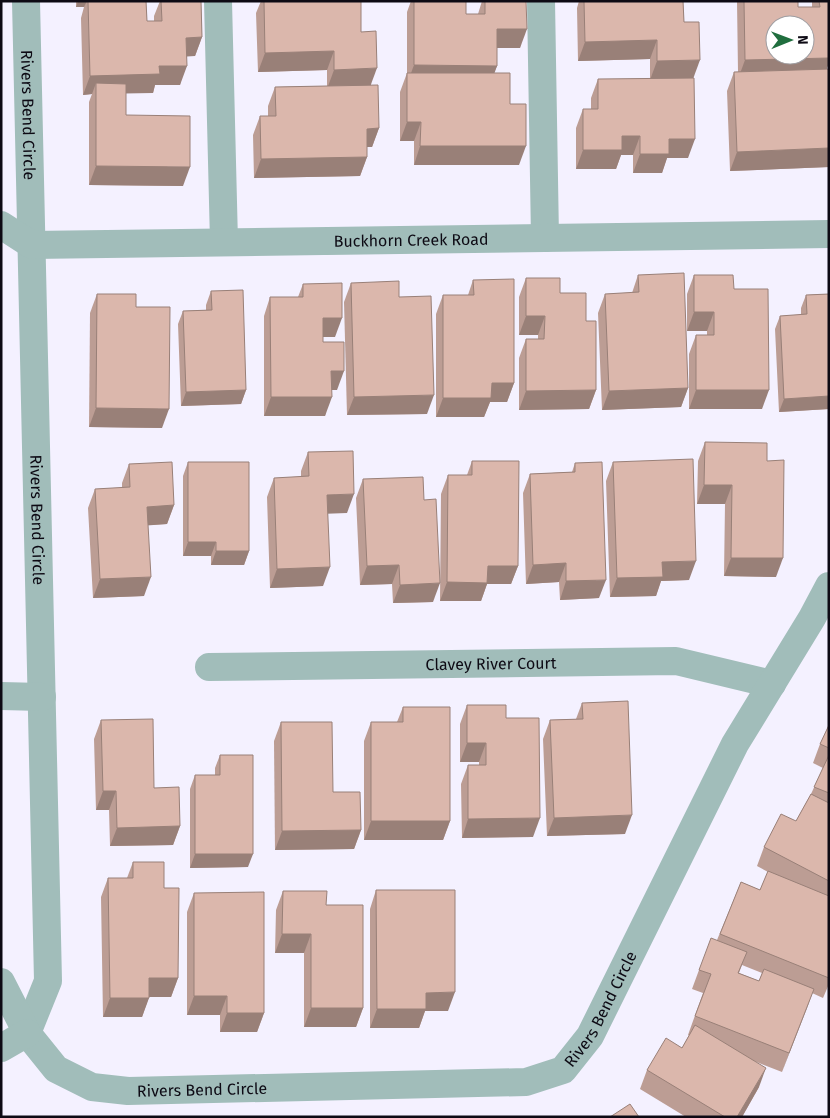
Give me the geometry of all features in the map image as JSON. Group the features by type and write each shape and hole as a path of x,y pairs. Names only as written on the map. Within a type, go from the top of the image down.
{"street":[{"name":"Rivers Bend Circle","path":"26,1 48,981 26,1033"},
{"path":"218,1 224,242"},
{"path":"541,1 545,238"},
{"path":"1,225 32,245"},
{"name":"Buckhorn Creek Road","path":"32,245 829,234"},
{"name":"Rivers Bend Circle","path":"1,982 26,1033 56,1069 92,1087 128,1091 526,1082 563,1070 590,1036 735,744 812,618 829,586"},
{"name":"Clavey River Court","path":"209,667 676,661 772,684"},
{"path":"1,696 42,696"},
{"path":"1,1048 26,1033"}],"building":[{"path":"88,1 146,1 147,21 162,21 161,1 201,1 202,37 186,38 187,66 159,66 160,74 90,76"},
{"path":"264,1 361,1 361,32 376,31 377,68 334,70 334,51 265,53"},
{"path":"414,1 466,1 466,14 485,14 485,1 526,1 527,29 497,29 497,66 414,65"},
{"path":"584,1 683,1 684,22 699,22 700,60 657,61 657,40 585,42"},
{"path":"744,1 798,1 798,7 820,7 819,1 829,1 829,58 815,58 815,15 765,15 765,60 745,60"},
{"path":"829,69 829,148 737,152 734,72"},
{"path":"407,73 510,73 510,104 526,104 526,146 420,146 421,122 407,122"},
{"path":"694,78 695,139 669,139 669,154 640,154 640,136 622,136 622,150 583,150 583,109 598,109 598,79"},
{"path":"96,83 126,84 126,115 190,116 190,167 96,166"},
{"path":"378,85 379,128 367,129 367,157 261,159 260,116 276,116 275,87"},
{"path":"684,273 688,388 609,391 605,294 639,292 638,275"},
{"path":"694,275 733,275 734,289 768,289 769,390 696,390 696,335 714,335 714,312 694,312"},
{"path":"526,278 560,278 560,293 586,293 586,321 596,321 596,390 526,391 526,339 544,339 545,316 526,316"},
{"path":"514,279 514,383 492,383 491,398 443,398 443,295 474,295 473,280"},
{"path":"399,281 399,297 431,296 434,395 354,397 351,283"},
{"path":"342,283 342,318 323,318 323,342 344,342 344,371 331,371 332,397 271,397 270,297 303,297 303,284"},
{"path":"243,290 246,390 186,392 183,311 212,310 211,291"},
{"path":"97,294 136,294 136,307 170,307 169,409 96,408"},
{"path":"829,294 829,396 784,399 780,316 807,314 806,295"},
{"path":"705,442 767,443 767,461 784,460 783,558 731,558 732,485 704,485"},
{"path":"353,451 354,494 327,495 330,567 277,569 274,478 309,476 308,452"},
{"path":"693,459 696,561 662,562 663,577 617,578 613,462"},
{"path":"472,461 519,461 518,566 488,566 487,583 447,582 448,475 472,475"},
{"path":"172,462 174,505 147,507 151,577 100,579 95,489 130,487 129,464"},
{"path":"188,462 249,462 249,551 216,551 216,542 188,542"},
{"path":"602,462 606,580 566,581 566,563 533,565 530,474 575,472 575,463"},
{"path":"423,477 424,500 436,499 440,583 400,585 399,565 367,566 363,479"},
{"path":"628,701 632,815 554,818 550,720 583,719 582,703"},
{"path":"467,705 506,705 506,718 539,718 540,818 468,819 468,765 486,765 486,743 467,743"},
{"path":"403,707 450,707 450,821 371,821 371,722 403,722"},
{"path":"153,719 154,788 179,787 180,826 117,828 116,791 103,791 101,720"},
{"path":"281,722 332,722 333,792 360,792 361,830 282,831"},
{"path":"829,725 829,748 820,744"},
{"path":"220,755 253,755 253,854 195,854 195,775 220,775"},
{"path":"829,755 829,793 814,787"},
{"path":"811,794 829,803 829,881 764,847 781,814 796,821"},
{"path":"133,862 164,862 164,888 179,888 178,978 149,978 149,998 110,998 108,878 133,878"},
{"path":"768,871 829,896 829,978 720,934 741,882 760,890"},
{"path":"376,890 455,890 455,992 426,993 426,1009 377,1009"},
{"path":"283,891 327,891 326,905 363,905 363,1008 311,1008 311,934 282,934"},
{"path":"264,892 264,1013 227,1013 227,996 194,996 194,893"},
{"path":"711,938 747,952 738,973 759,981 764,969 814,989 789,1053 695,1016 711,974 699,970"},
{"path":"695,1025 766,1068 737,1117 725,1117 647,1070 666,1038 682,1048"},
{"path":"630,1104 639,1117 610,1117"}]}
